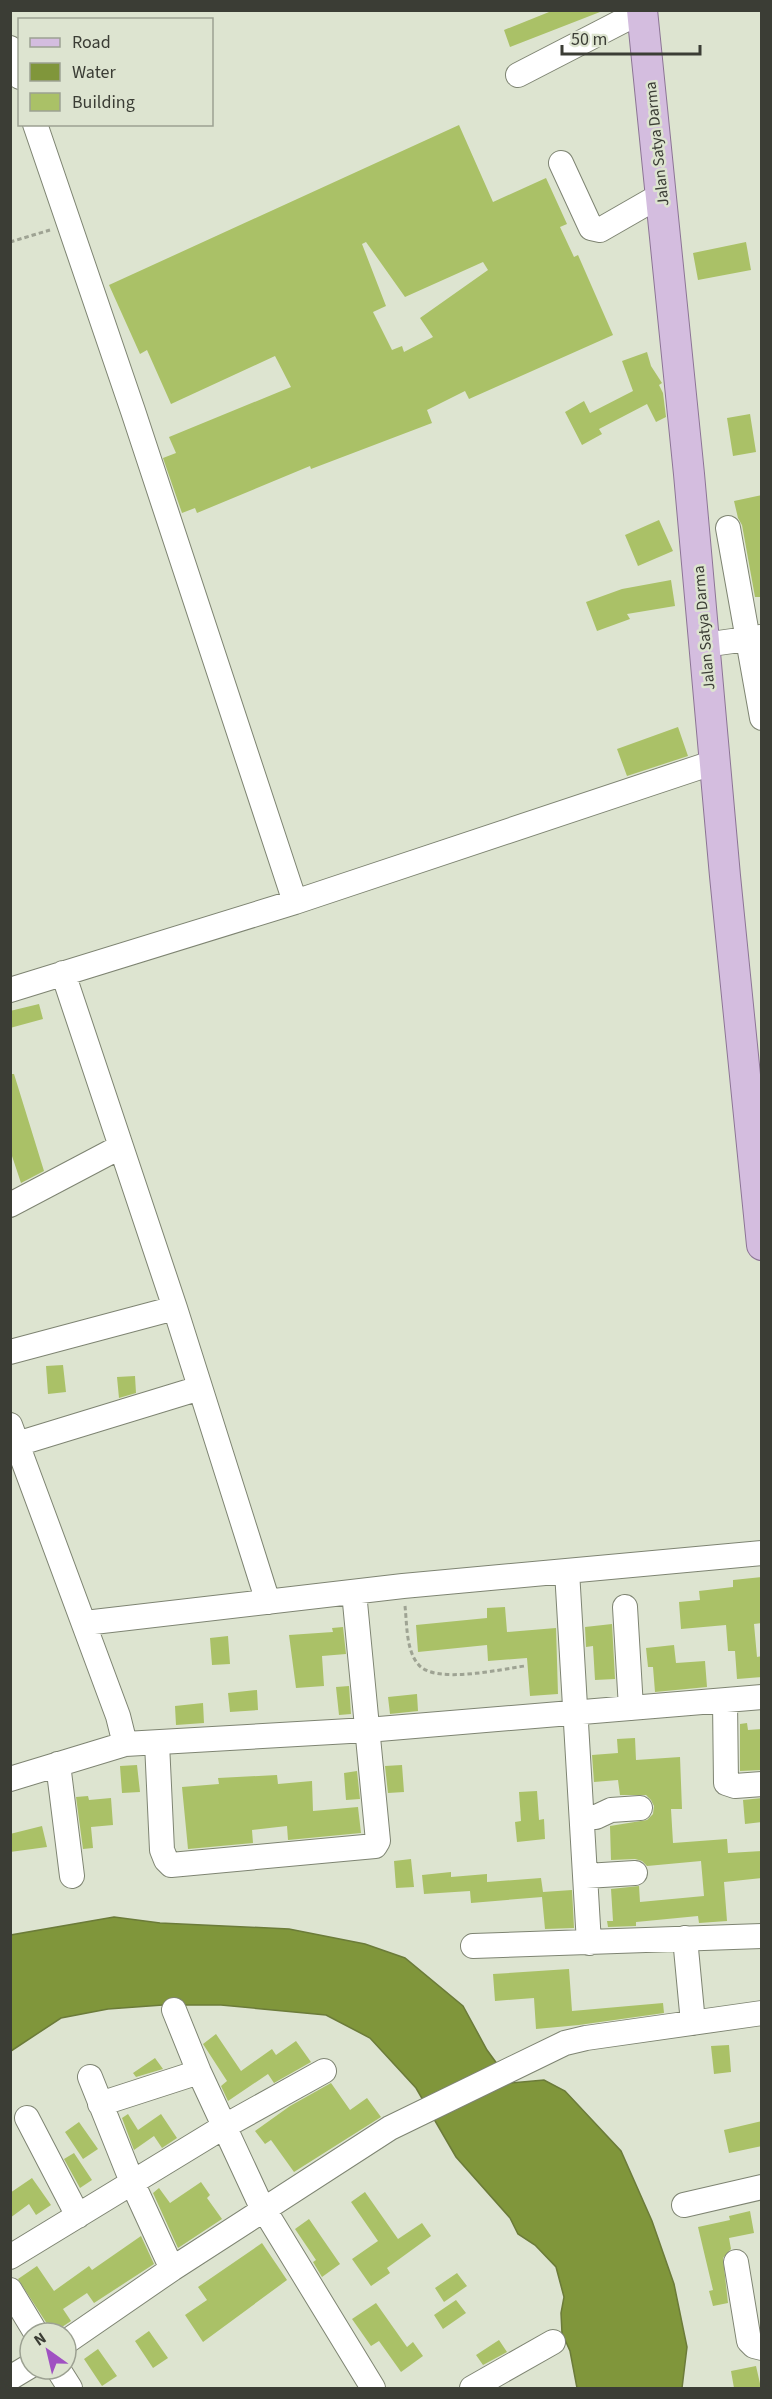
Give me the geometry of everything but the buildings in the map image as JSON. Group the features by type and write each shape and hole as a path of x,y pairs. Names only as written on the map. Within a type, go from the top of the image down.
{"main road":[{"name":"Jalan Satya Darma","path":"642,11 762,1245"}],"street":[{"path":"518,75 642,11"},
{"path":"10,48 18,70"},
{"path":"36,126 295,902"},
{"path":"561,163 591,228 595,231 661,195"},
{"path":"728,528 754,639 762,718"},
{"path":"704,645 754,639"},
{"path":"10,990 295,902 715,762"},
{"path":"63,973 175,1308 268,1602"},
{"path":"10,1205 120,1147"},
{"path":"10,1352 175,1308"},
{"path":"124,1744 118,1716 85,1623 14,1435 200,1388"},
{"path":"85,1623 403,1586 762,1552"},
{"path":"567,1571 589,1943"},
{"path":"157,1743 162,1850 171,1865 375,1846 378,1840 354,1592"},
{"path":"625,1607 631,1708"},
{"path":"10,1779 124,1744 367,1730 762,1697"},
{"path":"725,1701 726,1783 735,1786 762,1784"},
{"path":"58,1764 72,1876"},
{"path":"582,1817 596,1817 610,1810 640,1808"},
{"path":"586,1876 635,1873"},
{"path":"473,1946 762,1936"},
{"path":"685,1938 693,2023"},
{"path":"174,2010 199,2072 264,2211 373,2388"},
{"path":"78,2334 172,2269 390,2128 565,2043 762,2013"},
{"path":"10,2257 225,2126 324,2071"},
{"path":"100,2104 199,2072"},
{"path":"90,2077 132,2182 172,2269"},
{"path":"27,2118 78,2216"},
{"path":"684,2205 762,2187"},
{"path":"736,2262 749,2341 754,2346 762,2348"},
{"path":"10,2290 29,2321"},
{"path":"472,2388 553,2342"}],"path":[{"path":"10,242 69,225"},
{"path":"403,1586 413,1655 419,1666 426,1671 454,1675 525,1666"}],"water":[{"path":"114,1917 160,1923 289,1929 365,1944 405,1958 463,2006 487,2050 511,2083 544,2080 565,2091 621,2151 652,2221 674,2284 687,2347 682,2388 577,2388 570,2351 562,2333 561,2313 564,2297 556,2267 535,2245 518,2234 510,2218 456,2157 416,2088 370,2038 326,2015 221,2005 163,2005 108,2009 61,2018 11,2051 11,1935"}]}
